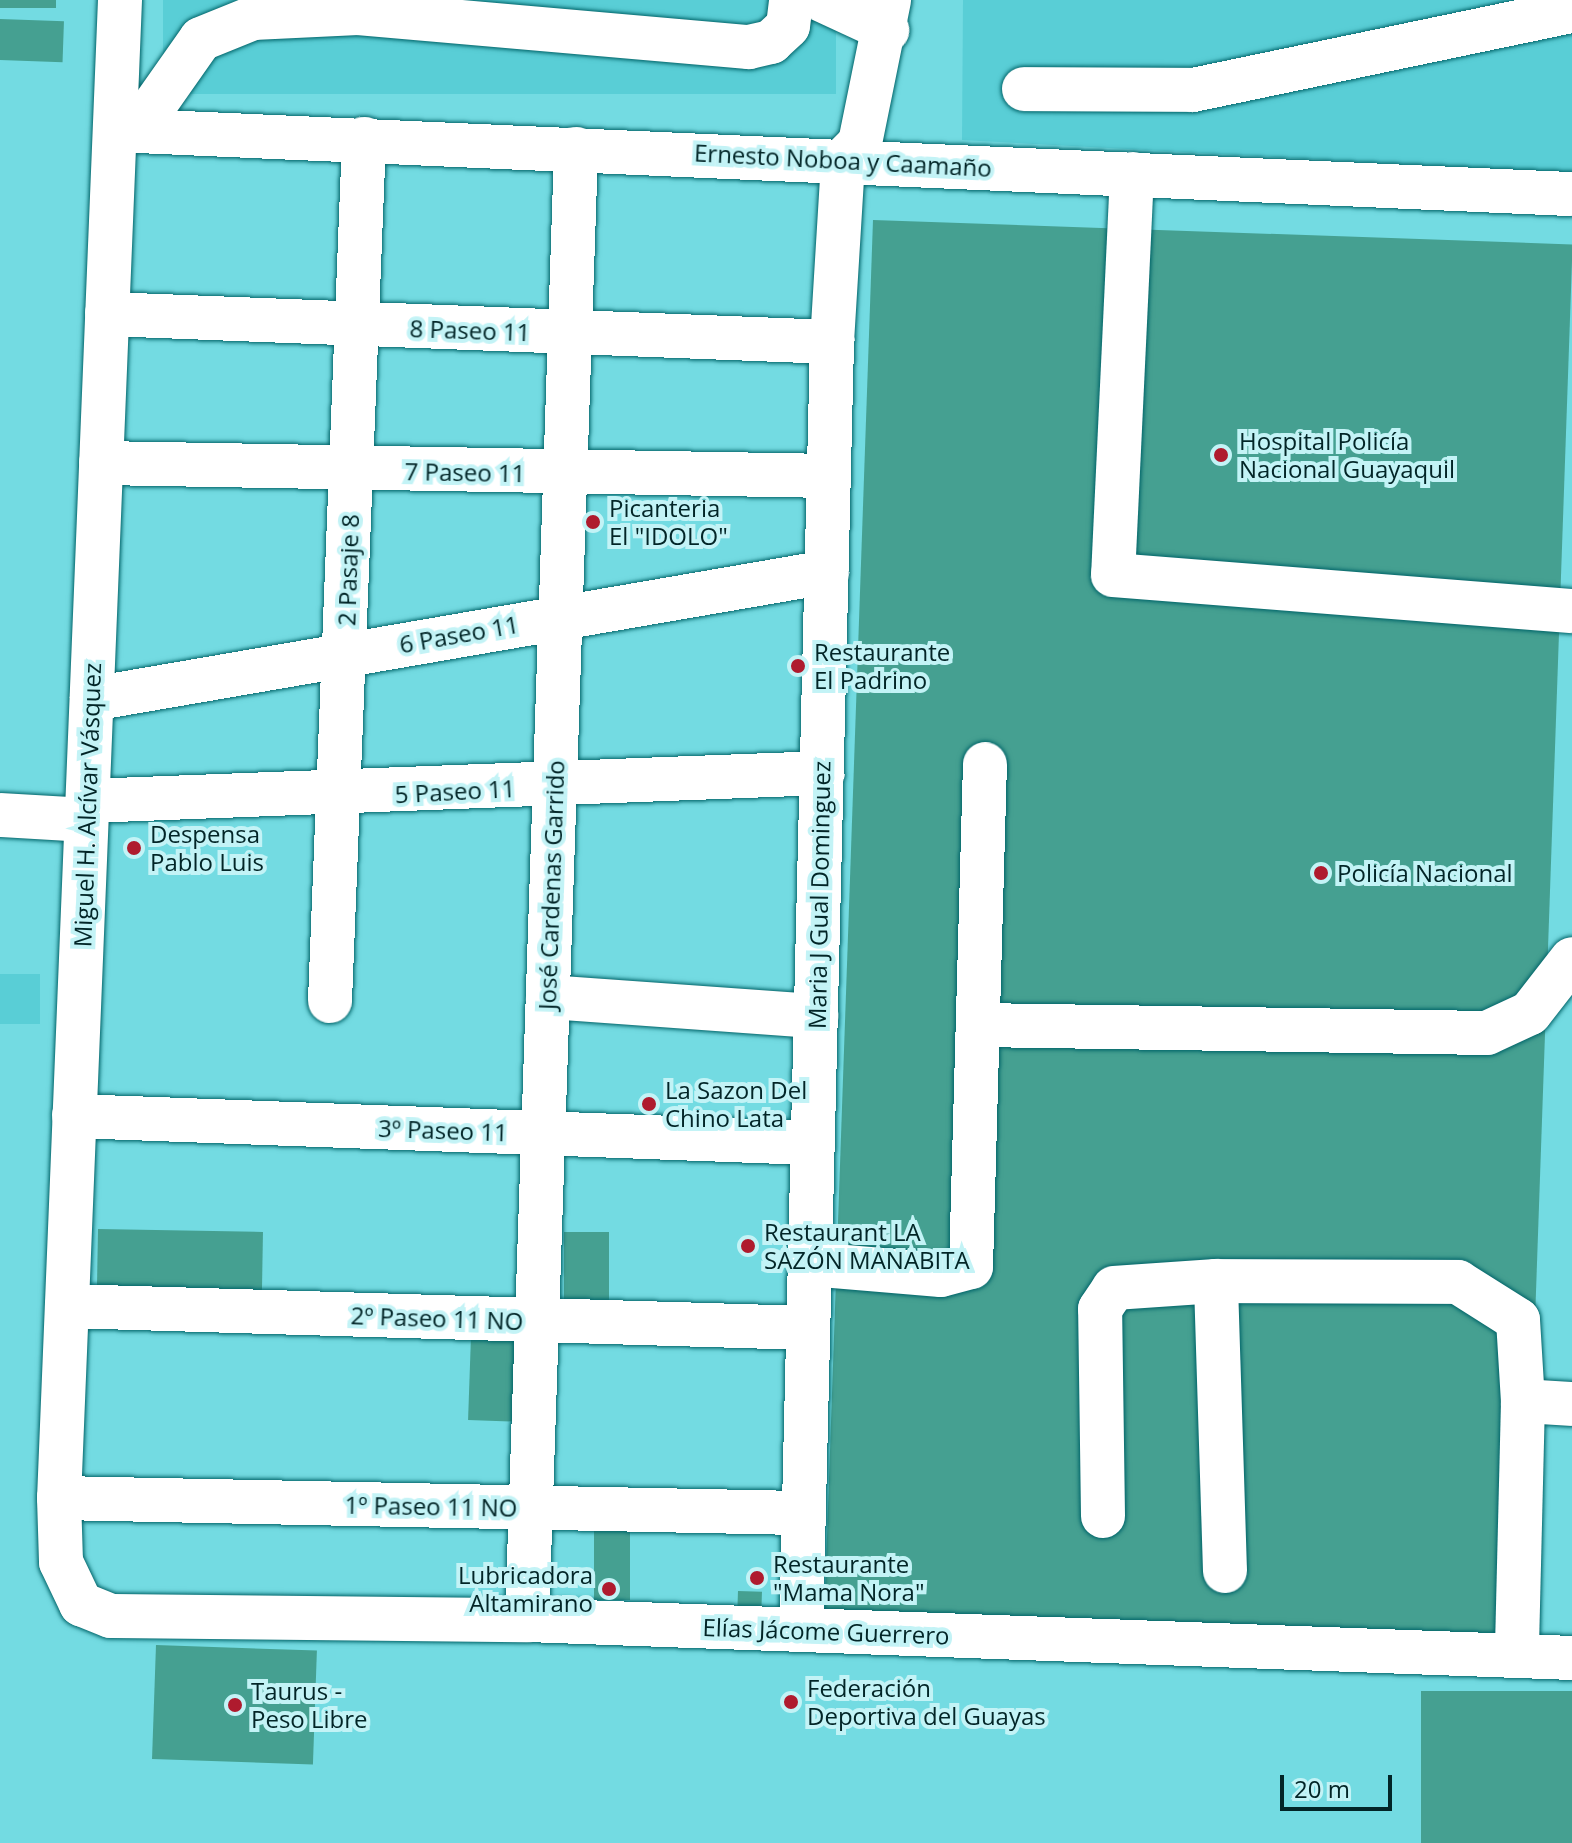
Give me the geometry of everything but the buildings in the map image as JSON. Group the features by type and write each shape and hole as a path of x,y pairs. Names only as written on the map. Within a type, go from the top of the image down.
{"street":[{"name":"Miguel H. Alcívar Vásquez","path":"81,1604 61,1562 59,1498 107,314 126,130 120,0"},
{"path":"126,130 201,39 253,18 449,11 749,47 771,42 788,26 791,0"},
{"path":"822,0 888,15 860,143 843,160"},
{"path":"1024,89 1193,90 1572,11"},
{"name":"Ernesto Noboa y Caamaño","path":"126,130 1572,194"},
{"name":"2 Pasaje 8","path":"330,1001 364,139"},
{"name":"José Cardenas Garrido","path":"527,1620 576,149"},
{"name":"Maria J Gual Dominguez","path":"801,1630 832,342 843,160"},
{"path":"1132,174 1113,575 1572,611"},
{"name":"8 Paseo 11","path":"107,314 832,342"},
{"name":"7 Paseo 11","path":"101,463 565,474 829,476"},
{"name":"6 Paseo 11","path":"92,699 827,572"},
{"path":"810,1264 941,1275 971,1267 985,764"},
{"name":"5 Paseo 11","path":"0,815 822,773"},
{"path":"979,1025 1487,1033 1530,1013 1572,959"},
{"path":"548,997 816,1016"},
{"name":"3º Paseo 11","path":"74,1116 812,1143"},
{"path":"1216,1281 1225,1571"},
{"path":"1103,1516 1100,1309 1114,1288 1216,1281 1458,1282 1518,1320 1523,1401 1517,1655"},
{"name":"2º Paseo 11 NO","path":"67,1306 808,1328"},
{"path":"1523,1401 1572,1404"},
{"name":"1º Paseo 11 NO","path":"59,1498 803,1513"},
{"name":"Elías Jácome Guerrero","path":"81,1604 111,1616 527,1620 1572,1658"}],"shaded area":[{"path":"163,0 836,0 836,94 163,94"},
{"path":"963,0 1572,0 1572,173 962,140"},
{"path":"0,974 40,974 40,1024 0,1024"}],"place":[{"name":"Hospital Policía Nacional Guayaquil","path":"1221,455"},
{"name":"Picanteria El \"IDOLO\"","path":"593,522"},
{"name":"Restaurante El Padrino","path":"798,666"},
{"name":"Despensa Pablo Luis","path":"134,848"},
{"name":"Policía Nacional","path":"1321,873"},
{"name":"La Sazon Del Chino Lata","path":"649,1104"},
{"name":"Restaurant LA SAZÓN MANABITA","path":"748,1246"},
{"name":"Restaurante \"Mama Nora\"","path":"757,1578"},
{"name":"Lubricadora Altamirano","path":"609,1589"},
{"name":"Federación Deportiva del Guayas","path":"791,1702"},
{"name":"Taurus - Peso Libre","path":"235,1705"}]}
